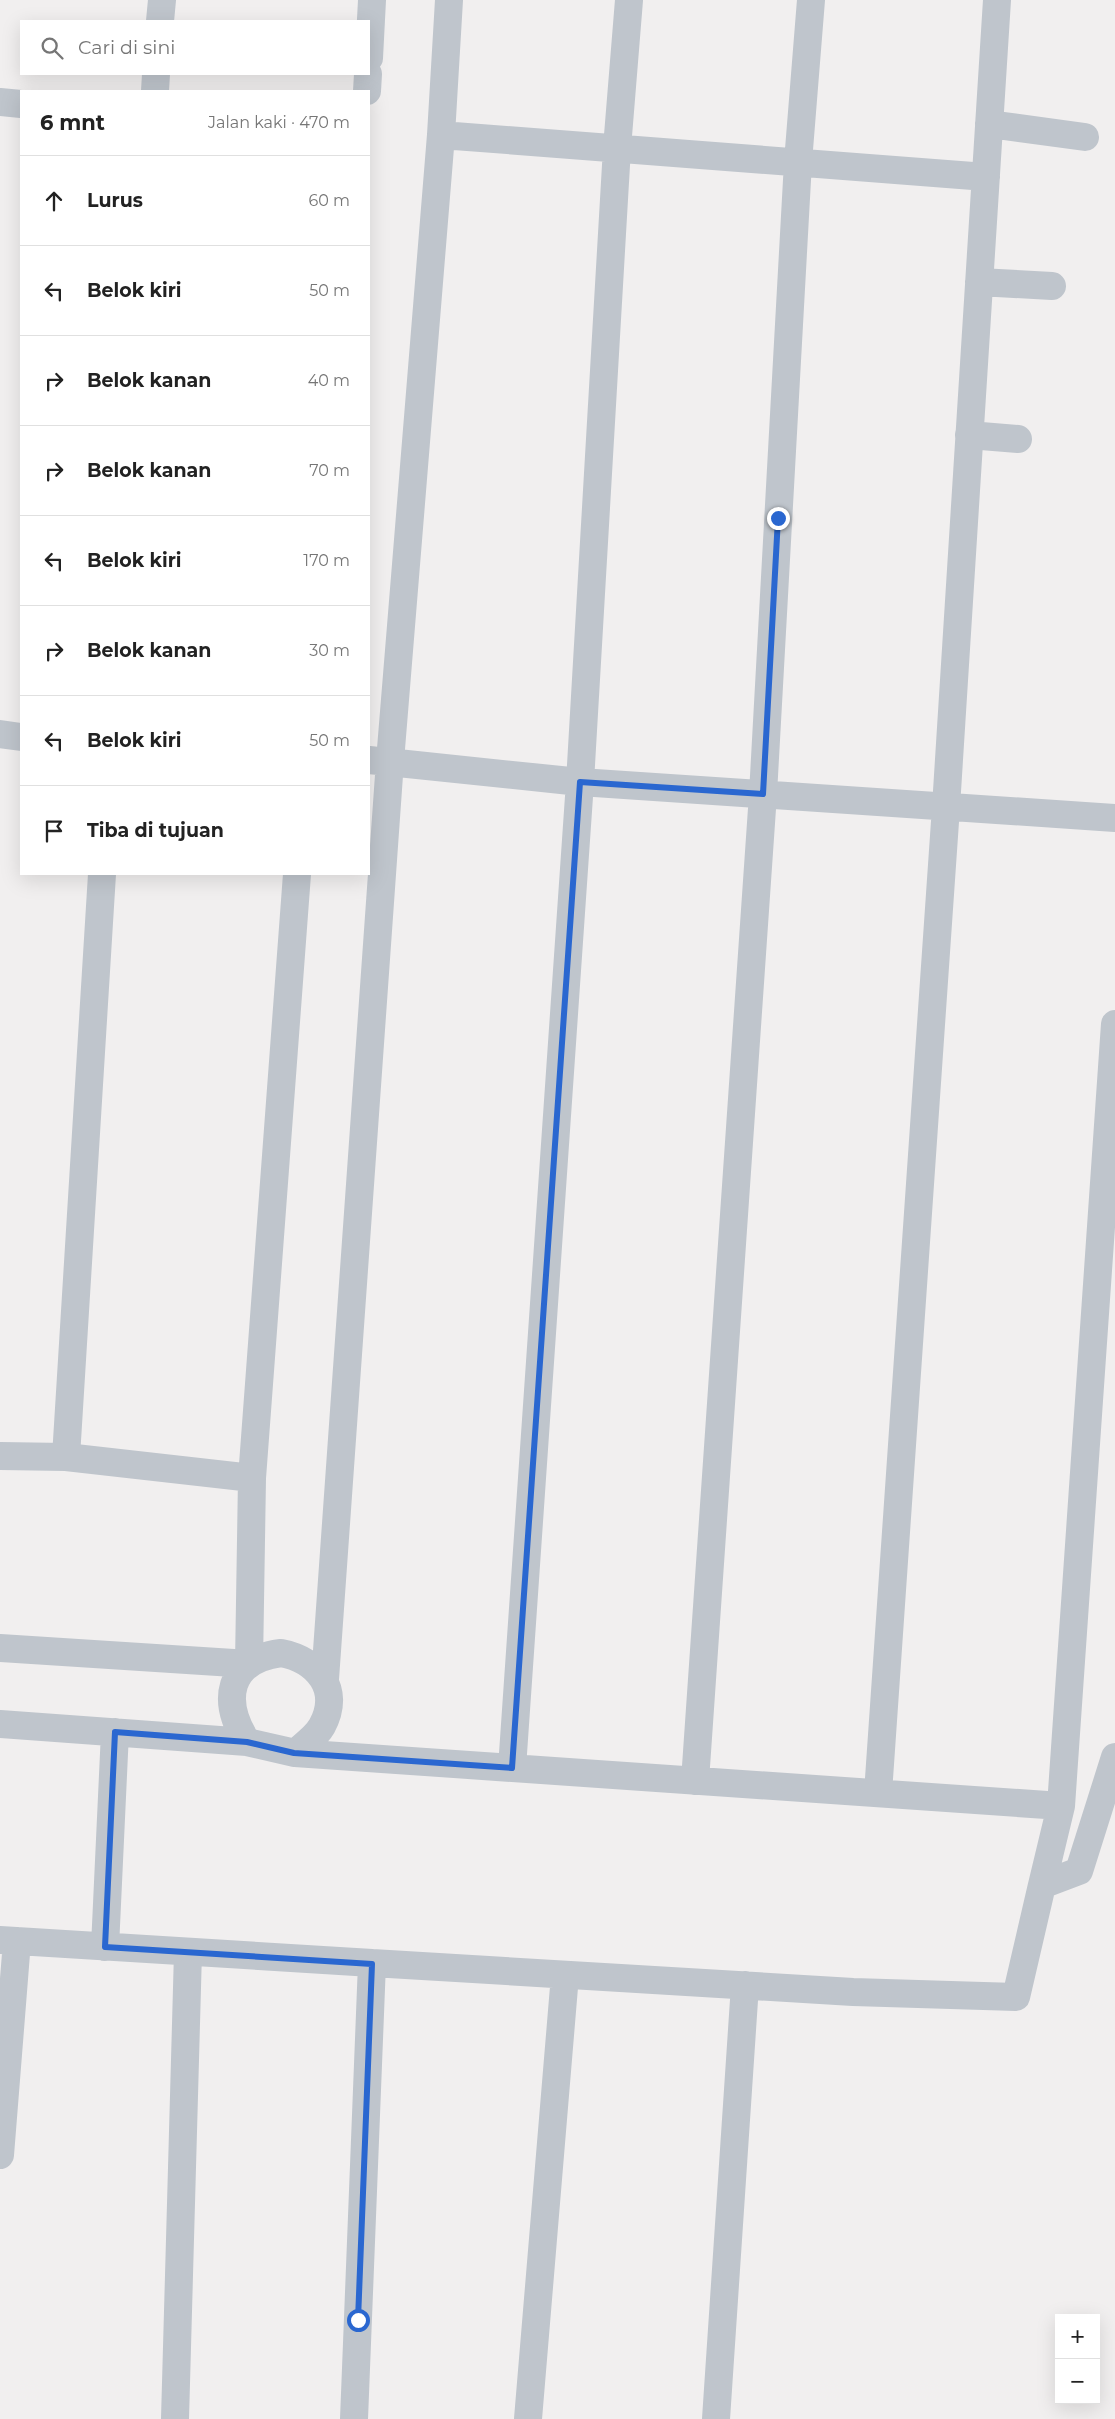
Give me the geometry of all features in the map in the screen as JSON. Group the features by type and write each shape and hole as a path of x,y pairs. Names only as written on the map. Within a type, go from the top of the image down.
{"street":[{"path":"160,20 162,0"},
{"path":"370,39 372,0"},
{"path":"294,1753 321,1727 328,1711 325,1679 380,761 441,135 449,0"},
{"path":"512,1768 580,782 617,148 629,0"},
{"path":"695,1781 763,794 798,162 811,0"},
{"path":"878,1793 946,806 997,0"},
{"path":"155,90 156,75"},
{"path":"367,90 368,75"},
{"path":"0,102 20,104"},
{"path":"989,124 1085,137"},
{"path":"441,135 986,177"},
{"path":"979,282 1052,286"},
{"path":"969,435 1018,438"},
{"path":"0,734 20,737"},
{"path":"380,761 580,782 1115,818"},
{"path":"66,1457 102,875"},
{"path":"249,1664 252,1478 297,875"},
{"path":"0,2155 8,1940 372,1964 853,1992 1016,1997 1061,1806 1115,1024"},
{"path":"0,1456 66,1457 252,1478"},
{"path":"0,1648 249,1664"},
{"path":"247,1742 236,1725 231,1709 232,1692 238,1676 249,1664 264,1655 281,1653 298,1656 325,1679"},
{"path":"0,1724 247,1742 294,1753 1061,1806"},
{"path":"105,1947 115,1732"},
{"path":"1042,1885 1079,1871 1115,1757"},
{"path":"175,2419 188,1952"},
{"path":"354,2419 372,1964"},
{"path":"528,2419 565,1975"},
{"path":"716,2419 745,1985"}],"route":[{"path":"358,2320 372,1964 105,1947 115,1732 247,1742 278,1751 294,1753 512,1768 580,782 763,794 778,518"}]}
